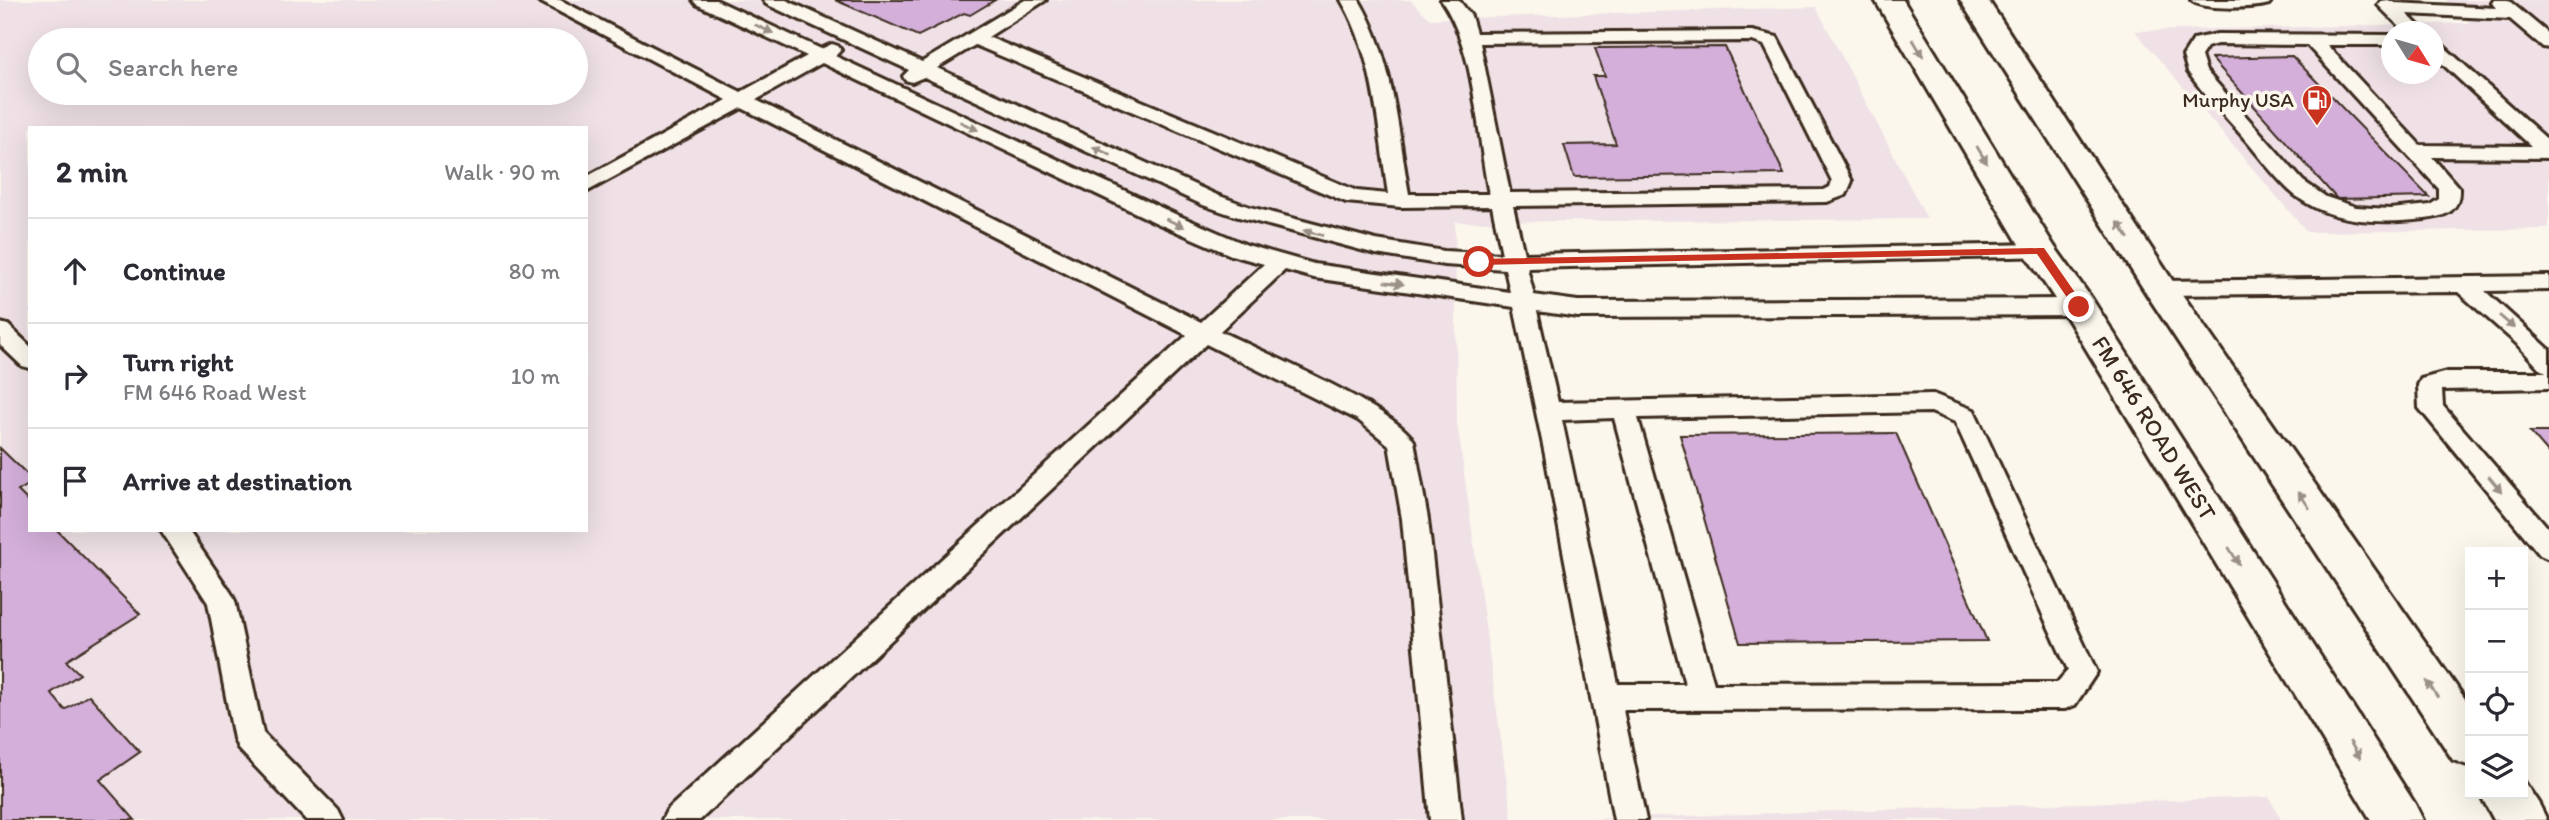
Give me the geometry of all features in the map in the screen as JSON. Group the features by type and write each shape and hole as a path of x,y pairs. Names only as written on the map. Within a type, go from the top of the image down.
{"main road":[{"name":"FM 646 ROAD WEST","path":"1889,0 2040,251 2079,307 2399,820"},
{"path":"1974,0 2160,288 2465,738"},
{"path":"2507,799 2522,820"}],"lane":[{"path":"546,0 1203,334 1367,414 1401,441 1415,519 1446,820"},
{"path":"702,0 1167,219 1239,250 1314,271 1578,309 2079,307"},
{"path":"772,0 1210,200 1265,220 1343,241 1426,258 1479,262 2040,251"},
{"path":"890,89 1037,0"},
{"path":"1350,0 1363,21 1382,87 1400,201"},
{"path":"1450,0 1462,16 1475,56 1501,199 1548,411 1630,820"},
{"path":"2200,0 2263,0"},
{"path":"2497,0 2549,43"},
{"path":"2386,4 2514,14"},
{"path":"2386,4 2404,21"},
{"path":"974,38 1353,197 1400,201 1827,196 1839,191 1842,181 1770,41 1752,36 1470,38"},
{"path":"588,186 854,38"},
{"path":"2311,40 2449,188 2449,202 2435,211 2390,216 2354,213 2319,202 2296,185 2197,72 2192,56 2200,43 2217,39 2381,40"},
{"path":"2444,56 2549,152"},
{"path":"2416,151 2549,152"},
{"path":"678,820 1280,261"},
{"path":"2160,288 2549,283"},
{"path":"2463,284 2524,337 2549,364"},
{"path":"0,331 28,358"},
{"path":"2549,380 2447,380 2430,385 2431,408 2549,548"},
{"path":"1548,411 1933,404 1965,416 2083,672 2065,696 1605,697"},
{"path":"1625,410 1703,697"},
{"path":"175,532 221,601 249,739 327,820"}],"shaded area":[{"path":"0,0 1410,0 1430,19 1816,7 1927,219 1455,222 1457,422 1512,820 0,820"},
{"path":"2446,0 2549,0 2549,229 2307,232 2135,31 2381,25 2381,84 2444,84 2444,24 2469,23"},
{"path":"2269,797 2281,820 1562,820"}],"building":[{"path":"835,0 995,0 970,15 964,13 918,36"},
{"path":"1725,47 1784,174 1574,177 1564,145 1616,144 1593,76 1605,76 1595,48"},
{"name":"Murphy USA","path":"2292,56 2429,197 2337,199 2211,58"},
{"path":"2530,432 2549,432 2549,454"},
{"path":"1896,433 1987,641 1740,643 1680,435"},
{"path":"0,448 28,475 28,485 18,491 28,501 28,532 59,532 140,614 66,661 80,674 51,693 65,710 89,695 140,752 100,780 135,820 0,820"}],"place":[{"name":"Murphy USA","path":"2317,127"}],"route":[{"path":"1479,262 2040,251 2079,307"}]}
